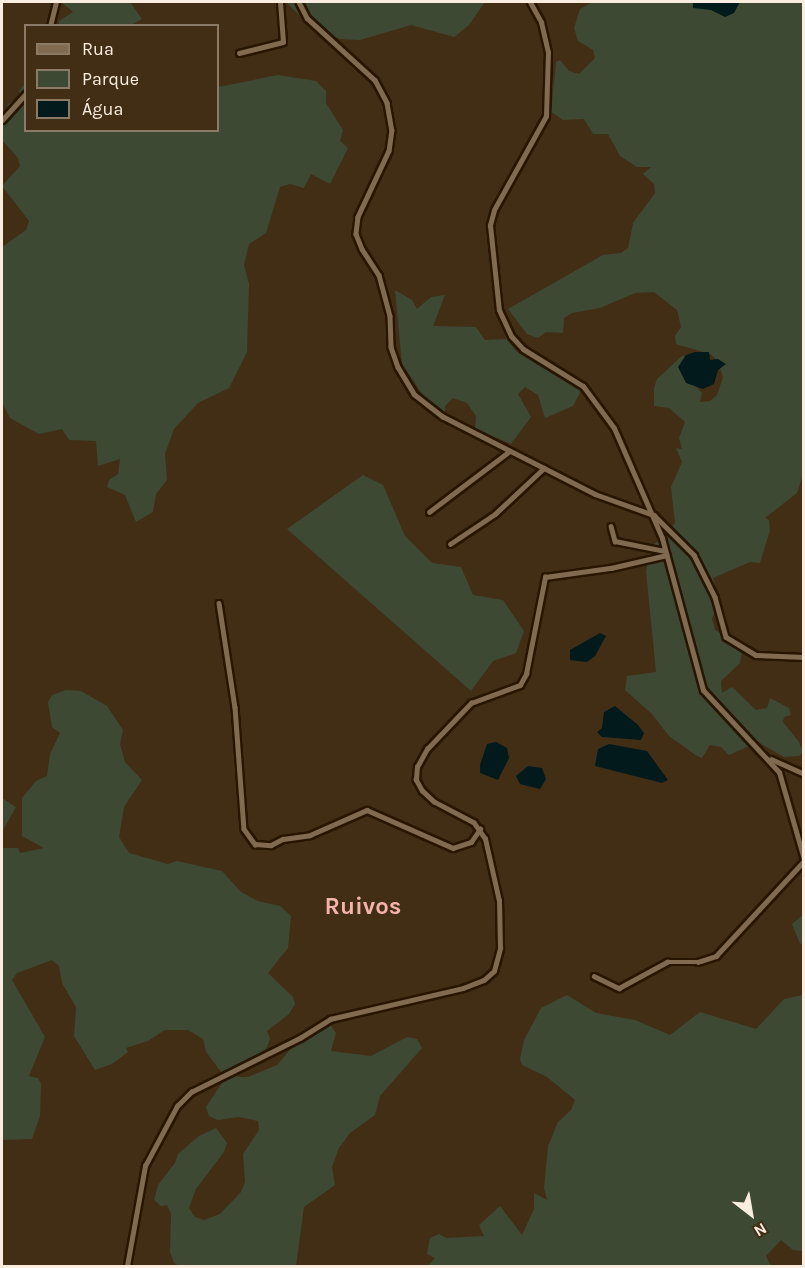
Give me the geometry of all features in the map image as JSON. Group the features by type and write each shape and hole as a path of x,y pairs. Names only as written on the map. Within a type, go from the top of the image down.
{"street":[{"path":"50,24 56,2"},
{"path":"239,53 283,42 280,2"},
{"path":"299,2 307,18 375,80 387,103 392,130 389,151 358,217 356,234 385,292 398,367 414,394 441,416 595,494 654,515 694,555 715,597 726,637 756,655 804,657"},
{"path":"530,2 541,22 548,52 546,116 494,210 490,225 500,310 511,336 523,350 583,386 596,400 614,428 654,515 703,690 771,759 786,787 804,860 716,956 698,962 667,962 619,988 594,976"},
{"path":"2,120 24,95"},
{"path":"429,512 510,451"},
{"path":"450,544 495,514 544,468"},
{"path":"611,526 615,541 666,553"},
{"path":"127,1266 144,1166 177,1106 191,1092 300,1038 330,1019 463,988 484,980 494,971 500,948 499,901 480,829 422,791 416,780 417,767 427,749 471,702 520,685 548,574 610,568 666,553"},
{"path":"219,603 236,707 244,829 255,844 271,845 284,839 310,836 367,810 453,848 471,842 480,829"},
{"path":"771,759 804,774"}],"green space":[{"path":"61,2 130,2 142,19 133,24 59,24 59,21 73,12"},
{"path":"286,2 485,2 469,25 454,37 411,25 360,40 340,39 322,32 308,24"},
{"path":"592,2 803,2 803,474 797,493 765,518 769,520 770,530 760,563 750,562 713,578 719,603 712,619 715,630 743,646 740,663 721,681 722,693 732,687 756,710 767,708 770,698 789,708 791,715 784,717 783,722 799,742 803,752 799,756 784,757 758,742 729,755 721,747 710,745 702,758 669,736 652,714 625,690 627,676 656,672 646,571 650,546 664,538 675,523 671,487 682,462 676,448 682,449 679,438 685,422 669,408 654,406 654,388 657,379 683,355 690,362 690,380 702,393 700,402 710,401 717,395 723,377 717,360 710,354 676,344 675,336 681,327 677,310 654,292 635,293 600,308 572,313 564,318 563,333 546,332 538,338 527,334 508,309 603,255 621,253 628,248 633,223 655,193 654,184 643,174 651,167 637,167 620,156 608,134 593,134 584,119 563,120 551,112 556,62 560,60 569,71 579,74 595,58 593,50 578,41 574,28 580,9"},
{"path":"278,75 316,81 326,91 326,103 343,130 340,141 348,148 330,184 311,174 304,188 290,184 280,187 266,233 249,244 244,265 249,284 247,352 229,388 198,403 174,429 165,454 167,480 156,494 153,512 136,522 125,495 107,487 109,480 118,474 120,459 98,466 96,441 69,440 62,429 39,434 10,418 2,402 2,247 26,230 29,221 2,186 20,166 18,158 2,140 2,121 8,104 21,97 19,91 24,84 24,132 219,132 219,87"},
{"path":"395,290 412,300 417,309 431,297 445,295 433,326 476,327 485,340 507,339 517,352 581,391 573,406 545,418 538,395 525,387 518,394 531,417 511,444 475,429 476,416 467,403 453,398 445,406 445,415 425,398 402,364"},
{"path":"363,475 383,485 405,536 432,563 461,567 473,595 503,600 524,631 516,653 493,661 471,691 287,529"},
{"path":"66,690 81,691 107,706 123,730 120,744 125,762 142,780 124,807 119,837 129,853 168,864 177,861 222,871 241,892 258,901 280,906 291,916 288,948 268,973 293,997 295,1004 289,1014 267,1031 270,1039 266,1049 233,1070 238,1077 248,1077 277,1065 311,1025 317,1024 330,1024 336,1033 331,1051 371,1056 407,1037 417,1039 422,1048 380,1096 375,1115 350,1133 339,1148 332,1167 335,1185 304,1207 296,1266 179,1266 174,1263 170,1252 171,1214 167,1205 161,1206 154,1200 158,1185 175,1163 178,1154 199,1136 216,1128 227,1143 224,1152 196,1189 189,1208 195,1217 204,1220 220,1214 241,1192 245,1182 243,1154 259,1130 258,1121 238,1117 218,1120 209,1116 206,1107 222,1083 222,1073 206,1052 203,1039 188,1030 165,1030 148,1041 126,1048 128,1052 112,1064 95,1070 74,1036 76,1007 62,983 59,966 52,960 17,973 12,980 45,1037 29,1076 38,1078 41,1084 40,1116 32,1139 2,1140 2,798 16,807 3,830 3,848 18,848 20,853 44,848 22,836 22,798 36,781 47,776 50,754 60,733 52,727 48,702 52,695"},
{"path":"803,915 803,943 800,944 792,924"},
{"path":"567,995 596,1013 635,1020 670,1035 700,1012 756,1029 784,999 803,995 803,1251 793,1250 781,1240 766,1256 771,1266 428,1266 435,1258 427,1254 430,1238 439,1234 446,1238 484,1236 479,1225 500,1206 522,1235 534,1209 534,1193 547,1200 544,1188 548,1146 558,1122 571,1110 575,1100 547,1077 522,1065 520,1059 524,1040 541,1008"}],"water":[{"path":"693,2 740,2 734,13 725,17 711,10 693,8"},
{"path":"695,352 709,352 710,360 718,359 726,364 718,370 714,384 703,389 686,383 678,367 686,355"},
{"path":"600,633 606,636 595,656 587,662 570,660 570,650"},
{"path":"615,706 638,725 644,733 641,740 602,737 597,732 602,728 604,712"},
{"path":"496,742 507,748 509,758 498,780 480,773 480,765 487,744"},
{"path":"609,744 647,751 668,780 662,783 595,766 598,749"},
{"path":"528,766 542,768 546,779 540,789 520,784 516,776"}],"district":[{"name":"Ruivos","path":"363,907"}]}
